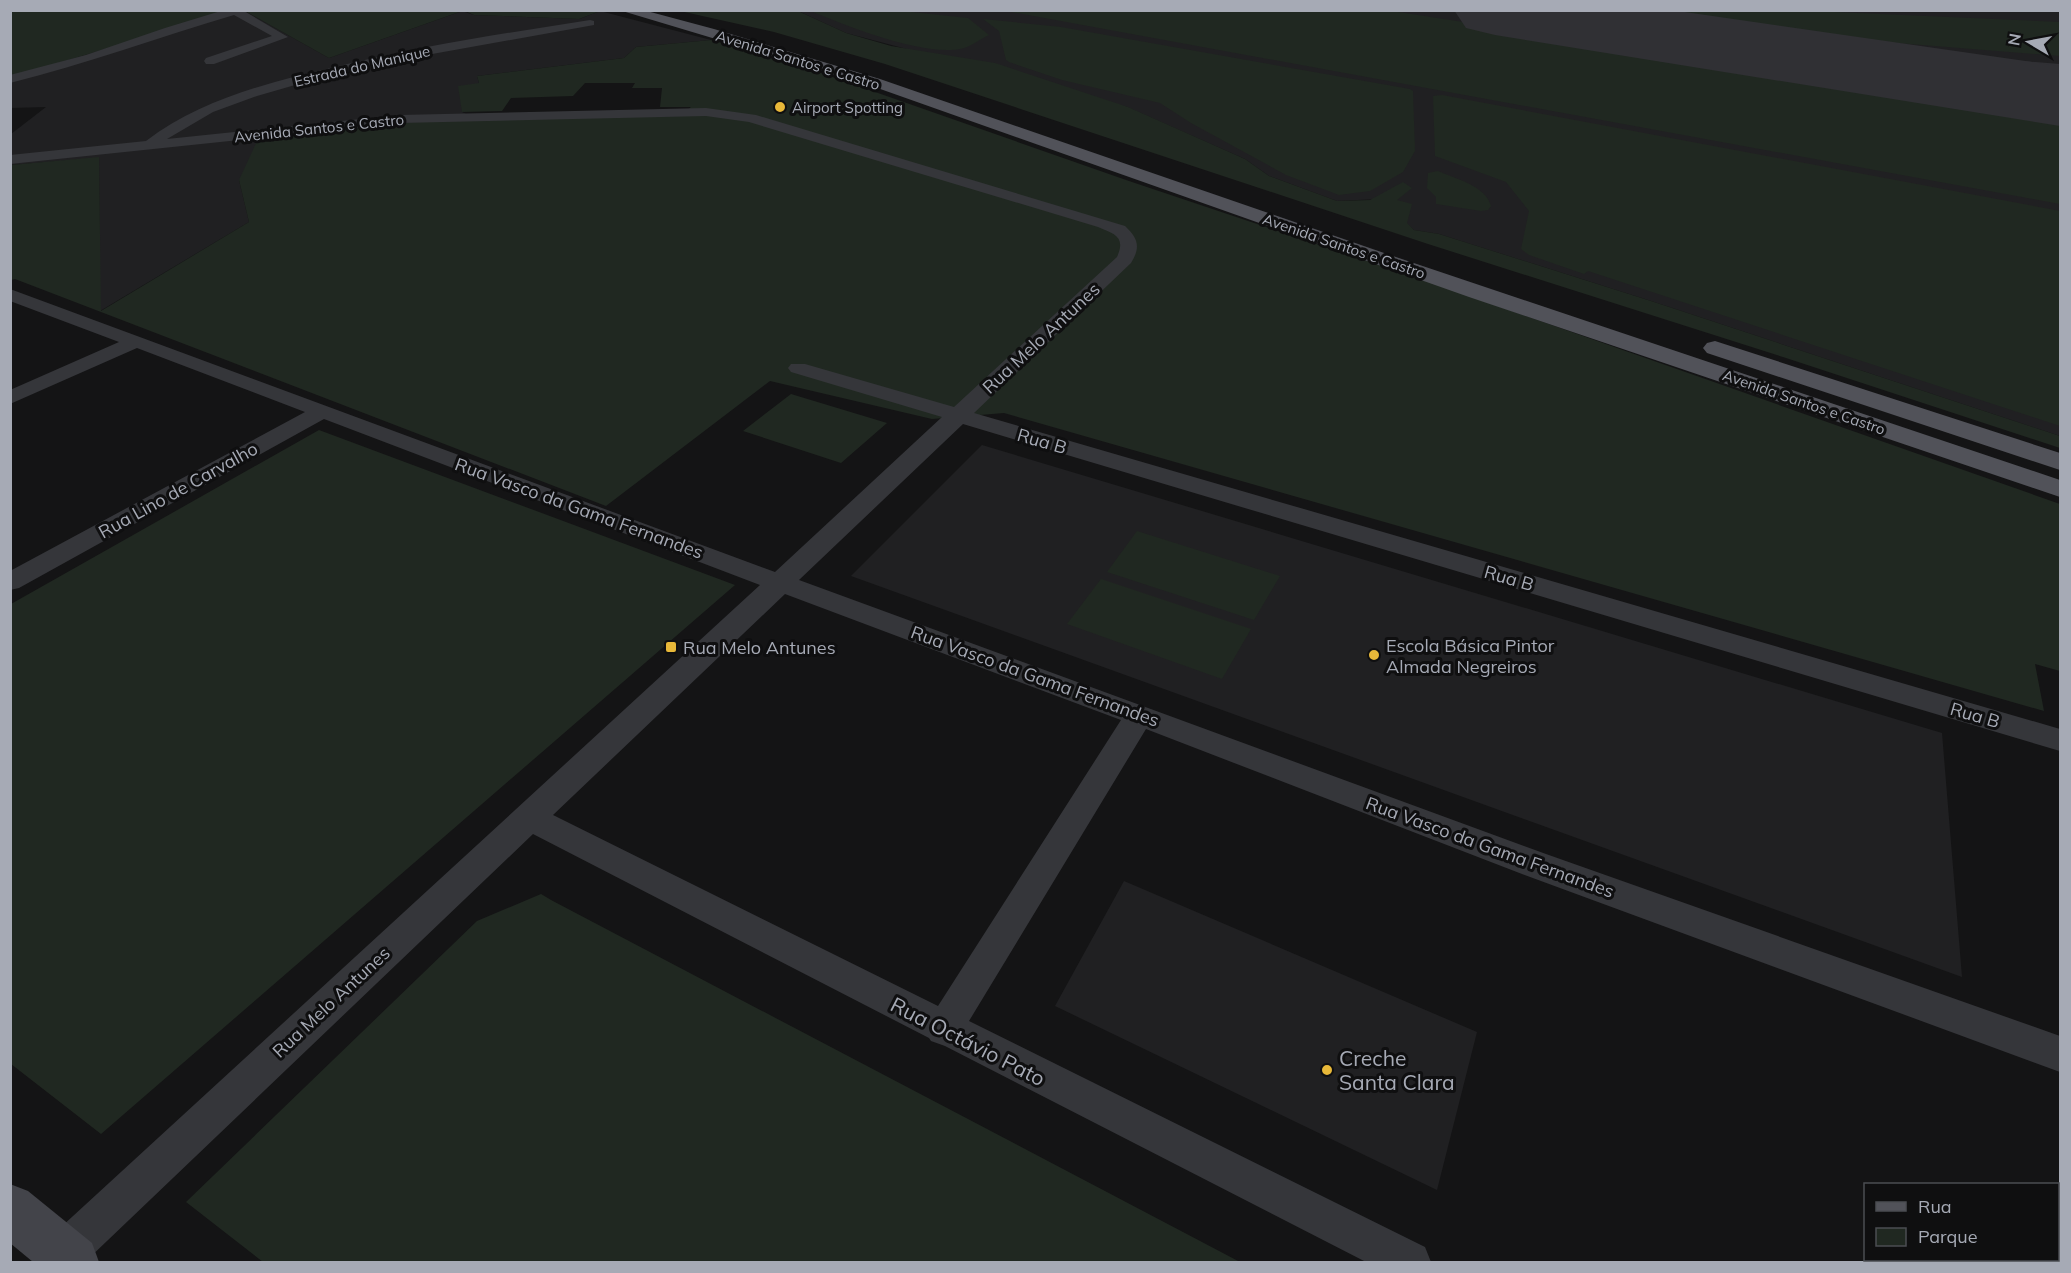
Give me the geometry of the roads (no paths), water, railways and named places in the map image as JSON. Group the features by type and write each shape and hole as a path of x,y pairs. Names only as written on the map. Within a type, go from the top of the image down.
{"main road":[{"name":"Avenida Santos e Castro","path":"625,10 769,49 953,110 1315,237 2061,489"},
{"name":"Avenida Santos e Castro","path":"673,10 781,39 945,89 1035,123 1293,208"},
{"name":"Avenida Santos e Castro","path":"1699,343 2061,462"},
{"path":"10,1209 68,1258"}],"street":[{"path":"10,79 90,58 169,30 234,12 241,13 266,30 282,37 210,61"},
{"name":"Estrada do Manique","path":"148,147 170,128 200,111 276,86 427,50 591,23"},
{"name":"Avenida Santos e Castro","path":"10,160 148,147 369,121 490,115 629,112"},
{"name":"Rua Melo Antunes","path":"68,1258 528,817 1125,259 1130,247 1128,238 1119,230 1104,224 751,118 706,112 629,112"},
{"name":"Rua Vasco da Gama Fernandes","path":"10,294 1534,864 2061,1054"},
{"path":"10,398 137,341"},
{"name":"Rua B","path":"798,368 2061,740"},
{"name":"Rua Lino de Carvalho","path":"10,582 321,412"},
{"path":"10,556 35,568"},
{"path":"944,1029 1139,715"},
{"name":"Rua Octávio Pato","path":"528,817 1410,1263"}],"place":[{"name":"Airport Spotting","path":"780,107"},
{"name":"Rua Melo Antunes","path":"671,647"},
{"name":"Escola Básica Pintor Almada Negreiros","path":"1374,655"},
{"name":"Creche Santa Clara","path":"1327,1070"}]}
